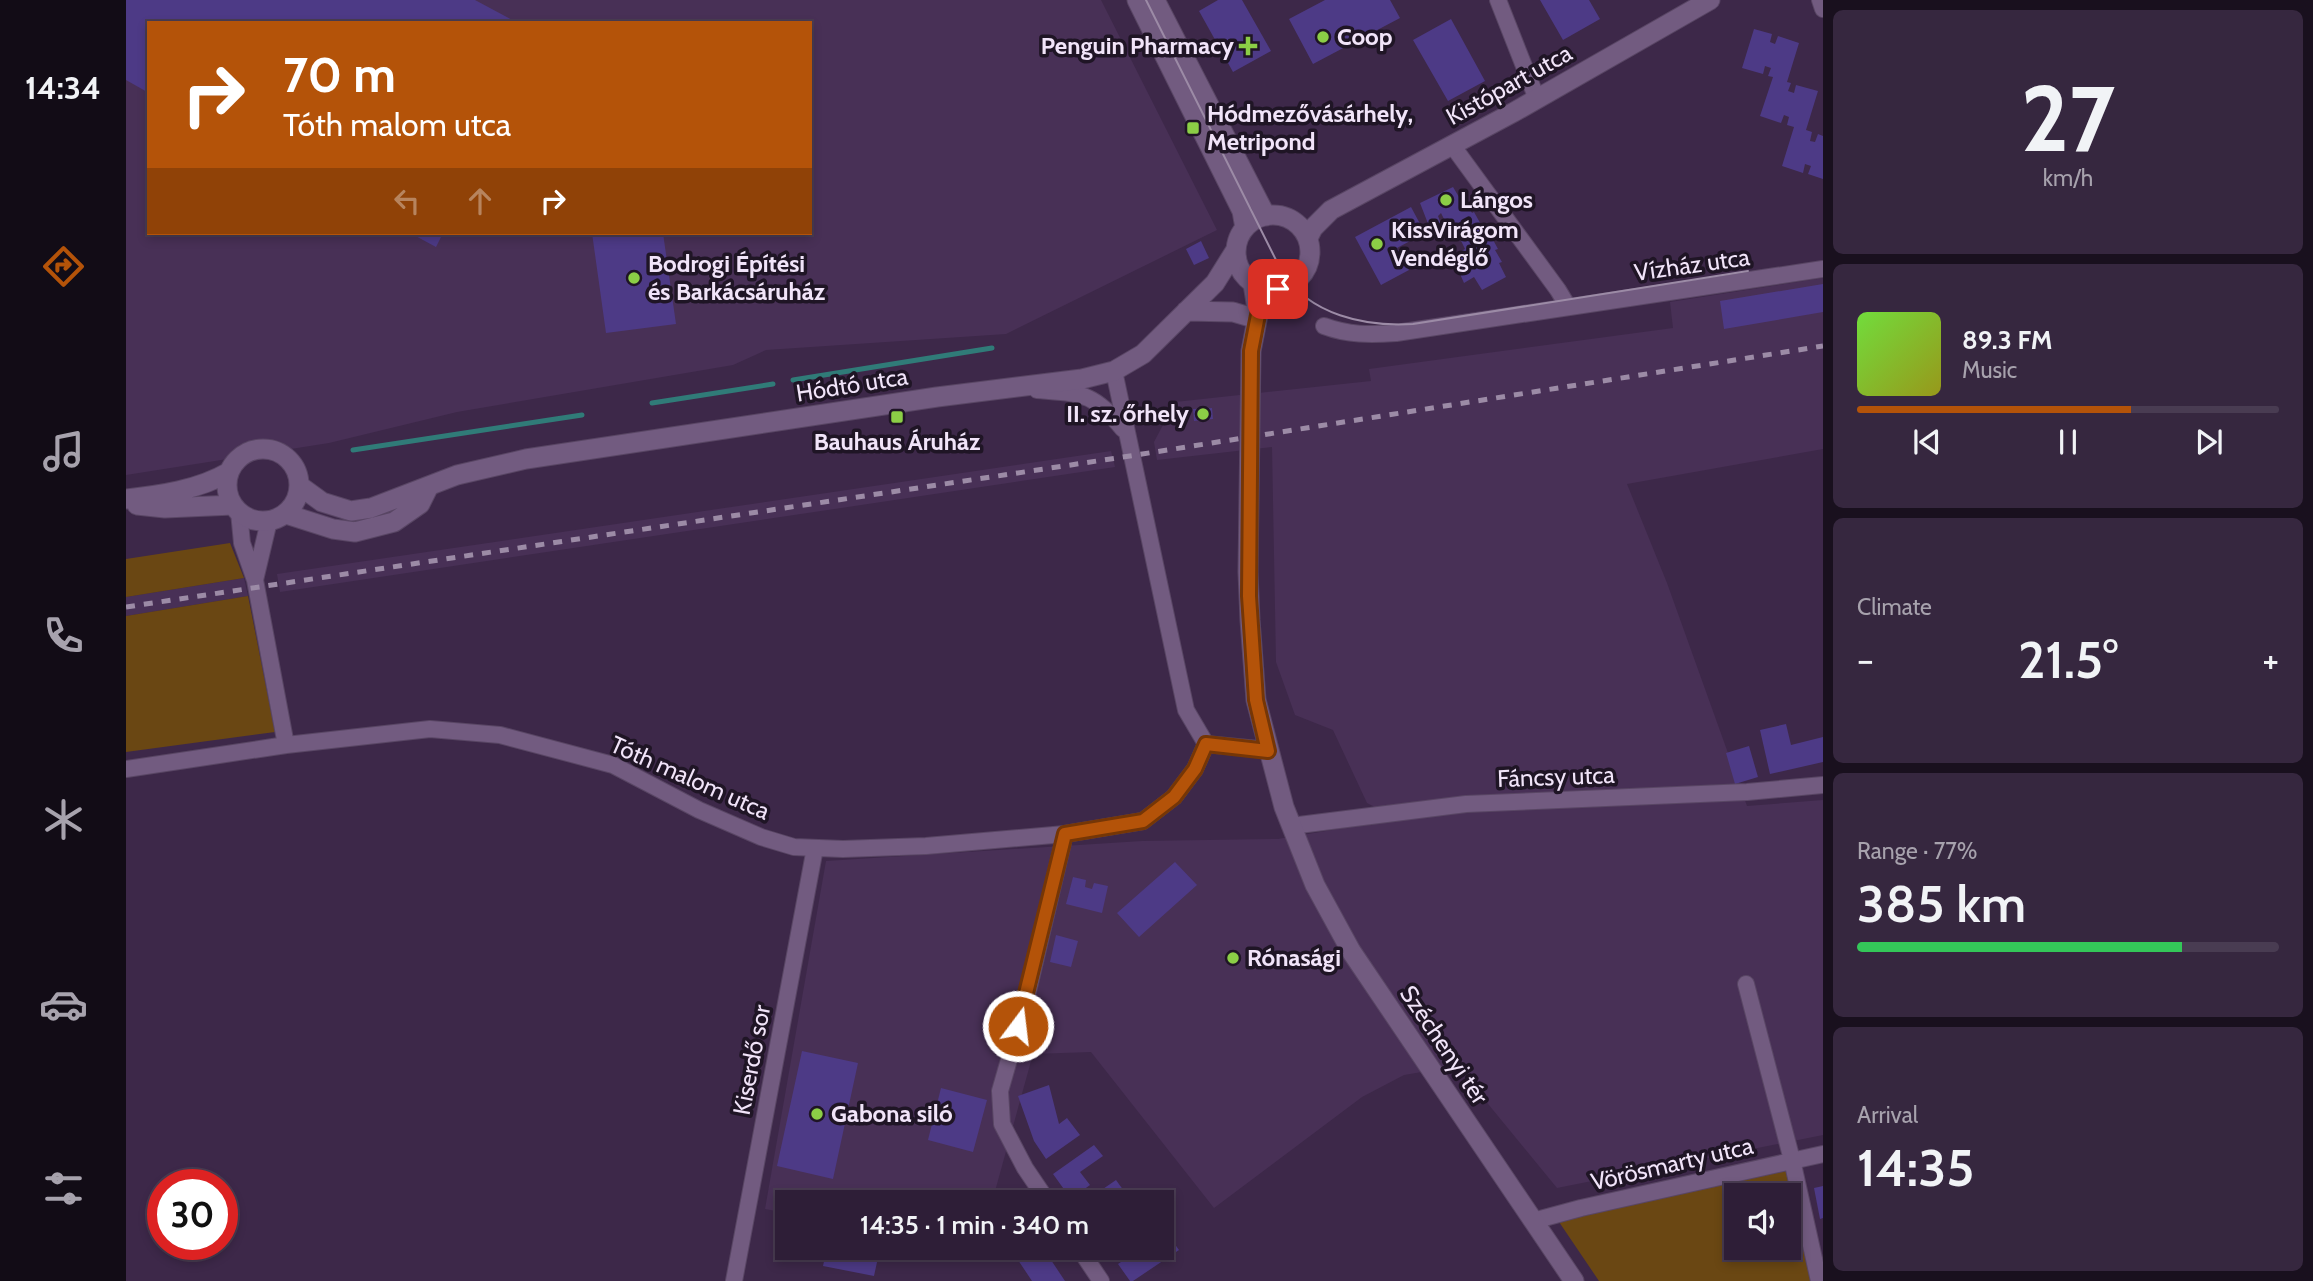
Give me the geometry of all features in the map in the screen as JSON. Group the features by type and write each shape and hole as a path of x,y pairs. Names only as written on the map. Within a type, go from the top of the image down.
{"street":[{"path":"1137,0 1242,211 1245,228"},
{"path":"1155,0 1266,216"},
{"path":"1497,0 1537,99"},
{"name":"Kistópart utca","path":"1289,219 1331,210 1537,99 1710,0"},
{"path":"1820,0 1823,9"},
{"path":"1452,145 1567,305"},
{"name":"Kistópart utca","path":"1308,238 1313,228 1331,210"},
{"path":"1266,216 1289,219 1308,238 1310,258 1306,269 1291,285 1278,289 1265,289 1253,284 1237,264 1238,239 1245,228 1266,216"},
{"name":"Hódtó utca","path":"300,486 322,502 351,510 371,508 457,475 526,459 923,399 1082,379 1114,371 1143,354 1214,283 1236,251"},
{"name":"Vízház utca","path":"1324,326 1343,333 1384,334 1823,269"},
{"path":"1253,284 1257,317"},
{"path":"1257,317 1278,289"},
{"path":"1186,311 1233,312 1257,317"},
{"name":"Széchenyi tér","path":"1257,317 1251,351 1248,572 1256,700 1291,826 1315,885 1351,951 1574,1281"},
{"path":"1114,371 1186,710 1206,744 1268,751"},
{"path":"1010,388 1085,396 1105,407 1126,432"},
{"path":"126,501 216,480 229,472 235,462 254,450 272,450 288,458 295,466 300,486 298,497 278,517 255,580"},
{"path":"229,472 228,494 236,508 242,543 255,580 286,745"},
{"path":"126,501 165,508 236,508 250,519 278,517 342,531 362,530 394,522 420,504 429,486"},
{"name":"Tóth malom utca","path":"126,769 286,745 430,729 500,735 613,765 699,810 761,837 794,846 844,849 926,846 1065,834 1143,821 1174,797 1195,769 1206,744"},
{"name":"Fáncsy utca","path":"1291,826 1466,804 1747,792 1823,785"},
{"path":"1040,1190 1002,1124 1000,1091 1065,834"},
{"name":"Kiserdő sor","path":"734,1281 815,848"},
{"path":"1746,984 1792,1160 1819,1281"},
{"name":"Vörösmarty utca","path":"1532,1222 1581,1208 1823,1154"},
{"path":"1087,1260 1101,1281"}],"shaded area":[{"path":"126,0 1101,0 1217,230 1006,334 766,350 733,365 457,412 329,443 126,475"},
{"path":"1823,278 1823,449 1627,484 1667,583 1747,806 1823,800 1823,1135 1557,1188 1457,1066 1404,1075 1362,1097 1214,1208 1091,1052 1033,1054 995,1190 775,1190 775,1211 765,1209 826,861 1142,841 1278,839 1398,819 1367,803 1333,730 1295,715 1276,662 1272,447 1157,460 1154,442 1175,402 1371,381 1369,369 1673,328 1670,302"},
{"path":"1111,451 1115,467 280,592 277,574"},
{"path":"230,543 244,578 126,597 126,559"},
{"path":"244,578 248,596 126,616 126,597"},
{"path":"248,596 275,732 126,752 126,616"},
{"path":"1792,1160 1797,1183 1724,1183 1724,1260 1801,1260 1801,1200 1819,1281 1599,1281 1555,1216"}],"building":[{"path":"126,0 475,0 514,21 147,21 147,92 126,80"},
{"path":"1218,0 1242,0 1271,51 1233,72 1199,11"},
{"path":"1325,0 1390,0 1400,18 1313,64 1289,19"},
{"path":"1540,0 1589,0 1600,19 1563,40"},
{"path":"1451,19 1485,81 1448,101 1413,40"},
{"path":"1754,29 1772,34 1770,42 1775,44 1778,36 1799,43 1787,82 1791,83 1788,91 1794,93 1796,85 1818,91 1806,130 1812,132 1810,141 1815,142 1818,134 1823,136 1823,179 1808,174 1811,166 1805,164 1803,173 1782,166 1794,127 1787,125 1789,117 1784,115 1781,123 1760,116 1773,77 1768,76 1771,68 1765,66 1763,74 1742,68"},
{"path":"1453,187 1462,202 1465,200 1472,213 1474,212 1488,237 1491,236 1502,262 1499,263 1506,277 1482,290 1474,277 1464,283 1452,256 1465,249 1453,224 1448,227 1441,213 1438,216 1445,235 1434,239 1420,203"},
{"path":"1411,207 1425,233 1397,248 1409,270 1381,285 1355,237"},
{"path":"414,235 442,235 436,247"},
{"name":"Bodrogi Építési és Barkácsáruház","path":"592,235 663,235 676,324 606,333"},
{"path":"1201,241 1209,258 1194,265 1186,249"},
{"path":"1823,284 1823,312 1724,329 1720,301"},
{"name":"II. sz. őrhely","path":"1212,408 1213,419 1194,421 1193,409"},
{"path":"1786,724 1791,745 1823,737 1823,762 1770,774 1760,730"},
{"path":"1749,746 1758,777 1735,784 1726,753"},
{"path":"1175,862 1197,885 1139,937 1117,913"},
{"path":"1073,877 1086,880 1085,887 1092,889 1094,883 1108,886 1102,913 1066,904"},
{"path":"1056,935 1078,941 1071,967 1050,962"},
{"name":"Gabona siló","path":"802,1051 858,1063 833,1179 777,1166"},
{"path":"1049,1085 1059,1124 1067,1118 1080,1135 1046,1159 1034,1141 1018,1096"},
{"path":"941,1088 987,1100 973,1152 928,1140"},
{"path":"1094,1145 1103,1156 1080,1172 1090,1185 1083,1190 1065,1190 1053,1174"},
{"path":"1116,1180 1123,1190 1101,1190"},
{"path":"1823,1186 1823,1218 1820,1219 1814,1188"},
{"path":"824,1260 877,1260 874,1276 823,1266"},
{"path":"1018,1260 1051,1260 1065,1281 1032,1281"},
{"path":"1124,1260 1164,1260 1133,1281 1130,1281 1118,1264"}],"waterway":[{"path":"793,380 992,348"},
{"path":"652,403 773,384"},
{"path":"353,450 582,415"}],"tram line":[{"path":"1146,0 1282,272 1294,287 1323,308 1358,320 1413,324 1748,271"}],"railway":[{"path":"126,607 1117,458 1823,346"}],"place":[{"name":"Coop","path":"1323,37"},
{"name":"Penguin Pharmacy","path":"1248,46"},
{"name":"Hódmezővásárhely, Metripond","path":"1193,128"},
{"name":"Lángos","path":"1446,200"},
{"name":"KissVirágom Vendéglő","path":"1377,244"},
{"name":"Bodrogi Építési és Barkácsáruház","path":"634,278"},
{"name":"II. sz. őrhely","path":"1203,414"},
{"name":"Bauhaus Áruház","path":"897,417"},
{"name":"Rónasági","path":"1233,958"},
{"name":"Gabona siló","path":"817,1114"}],"route":[{"path":"1018,1026 1065,834 1143,821 1174,797 1195,769 1206,744 1268,751 1256,700 1249,596 1251,351 1258,315 1278,289"}]}
